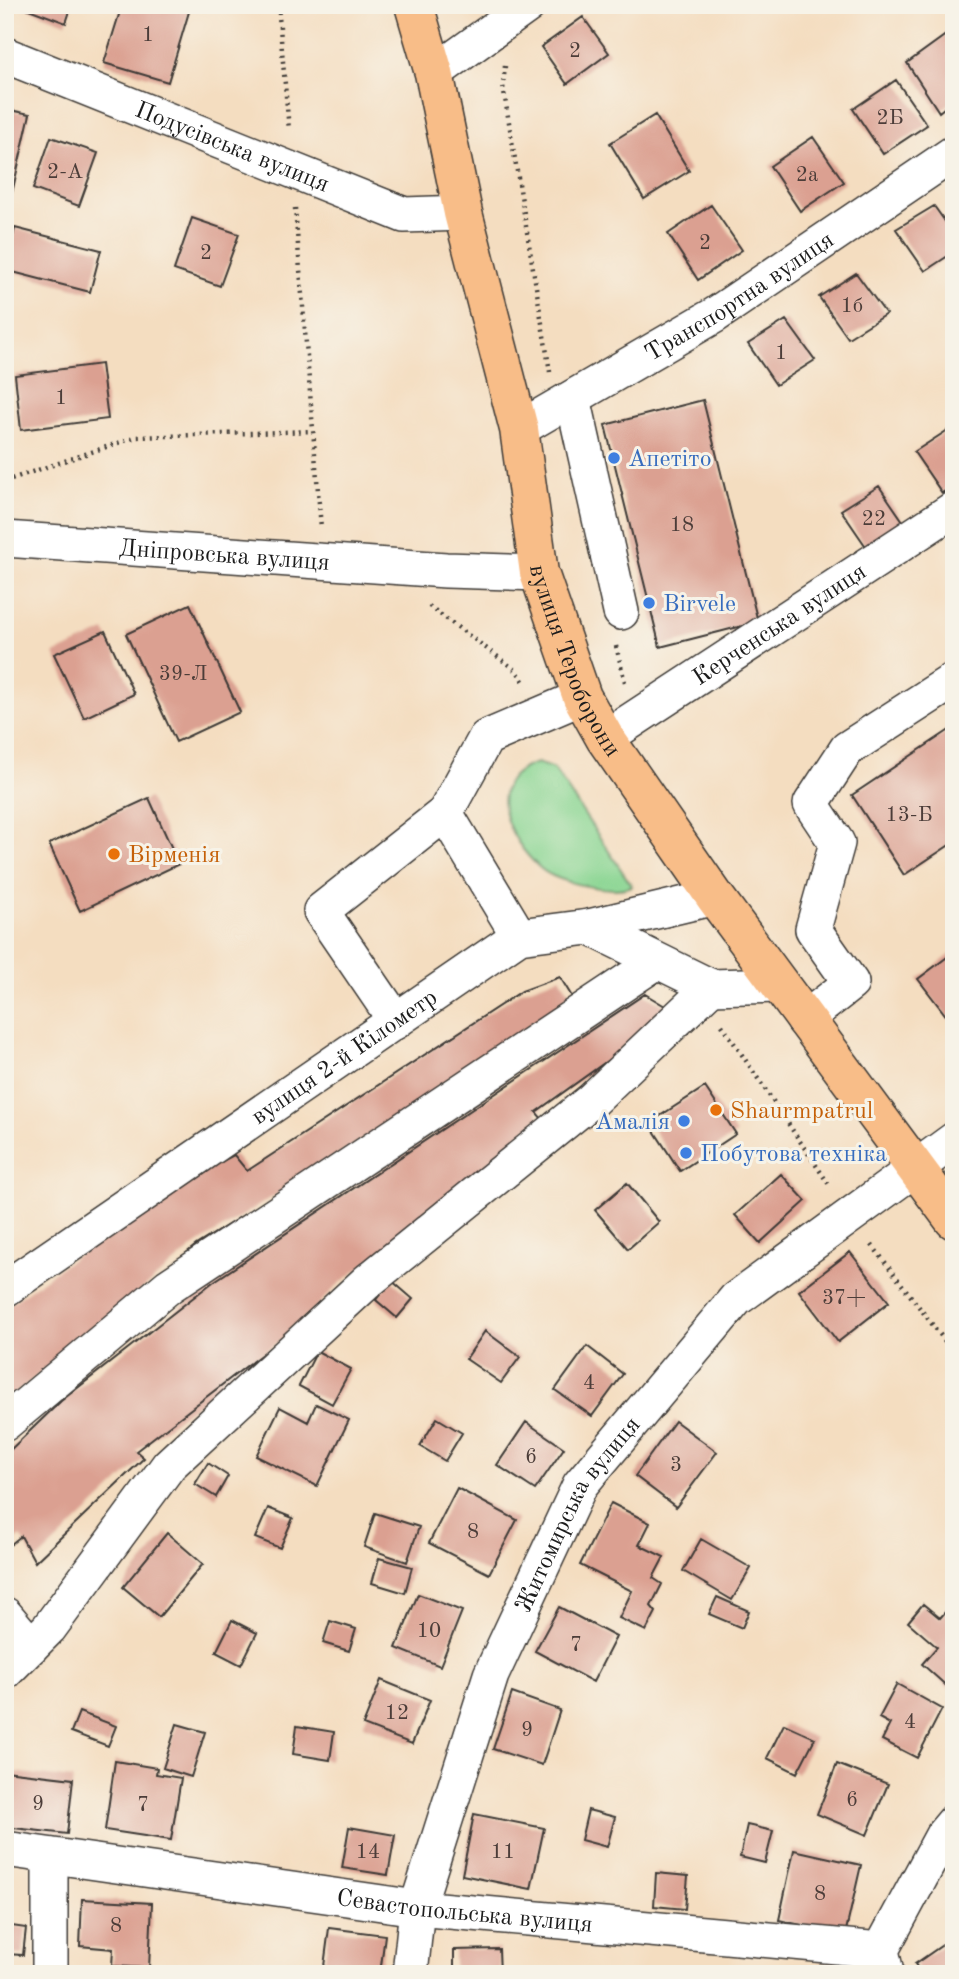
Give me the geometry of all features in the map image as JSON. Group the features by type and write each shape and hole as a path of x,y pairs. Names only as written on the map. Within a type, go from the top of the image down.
{"main road":[{"name":"вулиця Тероборони","path":"414,5 434,73 463,213 519,429 539,573 582,697 605,738 777,985 916,1166 954,1220"}],"street":[{"path":"434,73 519,12"},
{"name":"Подусівська вулиця","path":"5,55 404,215 463,213"},
{"name":"Транспортна вулиця","path":"519,429 715,315 954,153"},
{"path":"564,403 621,612"},
{"name":"Керченська вулиця","path":"605,738 954,509"},
{"name":"Дніпровська вулиця","path":"5,540 446,570 539,573"},
{"path":"804,1020 851,983 813,929 837,843 811,804 847,749 954,680"},
{"path":"396,1021 321,911 445,813 486,738 582,697"},
{"path":"445,813 519,936"},
{"name":"вулиця 2-й Кілометр","path":"5,1289 519,936 589,927 715,897"},
{"path":"589,927 656,962 717,987 777,985"},
{"path":"5,1423 169,1286 656,962"},
{"path":"5,1672 49,1628 169,1465 368,1282 592,1100 717,987"},
{"name":"Житомирська вулиця","path":"410,1974 417,1908 491,1675 580,1485 736,1299 954,1140"},
{"path":"5,1615 31,1646"},
{"path":"883,1962 943,1835 954,1822"},
{"name":"Севастопольська вулиця","path":"5,1849 417,1908 883,1962"},
{"path":"50,1856 50,1974"}],"path":[{"path":"278,5 323,561"},
{"path":"519,12 503,86 564,403"},
{"path":"5,481 136,437 313,431"},
{"path":"426,603 517,671 544,713"},
{"path":"717,987 713,1013 850,1215 954,1353"}],"green space":[{"path":"537,763 554,769 632,886 612,889 571,882 548,873 528,856 509,827 504,811 504,796 508,783 519,771"}],"building":[{"path":"18,5 72,5 66,23"},
{"path":"122,5 191,5 168,82 104,63"},
{"path":"583,17 609,53 567,84 541,47"},
{"path":"954,29 954,100 939,112 907,63"},
{"path":"896,80 927,125 883,154 853,109"},
{"path":"5,109 30,114 12,193 5,191"},
{"path":"655,115 689,171 644,199 610,143"},
{"path":"51,137 98,153 79,206 33,189"},
{"path":"813,137 844,182 800,211 770,166"},
{"path":"711,205 742,250 698,280 668,234"},
{"path":"934,206 954,234 954,252 925,271 896,229"},
{"path":"192,218 239,234 220,286 174,270"},
{"path":"15,228 101,250 90,292 5,270"},
{"path":"856,273 886,314 848,338 819,297"},
{"path":"786,320 815,360 776,385 748,344"},
{"path":"101,364 108,419 21,430 15,375"},
{"path":"703,400 758,622 660,647 605,425"},
{"path":"951,428 954,485 942,493 914,452"},
{"path":"879,486 907,527 869,551 841,510"},
{"path":"190,604 240,712 176,742 126,634"},
{"path":"105,631 134,694 84,718 54,654"},
{"path":"954,727 954,842 904,875 852,795"},
{"name":"Вірменія","path":"149,798 179,864 80,911 49,844"},
{"path":"954,952 954,1026 918,979"},
{"path":"560,977 577,1005 196,1245 5,1402 5,1308 169,1188 234,1155 247,1171 522,991"},
{"path":"645,994 675,1012 536,1112 549,1127 340,1283 292,1331 136,1451 144,1458 35,1562 21,1536 5,1549 5,1455 61,1401 213,1282"},
{"path":"705,1087 736,1134 680,1171 649,1123"},
{"path":"781,1174 806,1201 760,1243 735,1215"},
{"path":"627,1183 659,1222 628,1249 595,1210"},
{"path":"850,1252 889,1302 838,1342 799,1291"},
{"path":"391,1280 413,1299 397,1318 376,1300"},
{"path":"485,1331 520,1357 501,1383 466,1359"},
{"path":"587,1346 623,1374 592,1416 555,1390"},
{"path":"317,1351 351,1369 332,1404 299,1386"},
{"path":"316,1404 349,1420 317,1486 256,1456 280,1407 308,1422"},
{"path":"437,1418 462,1433 445,1461 420,1446"},
{"path":"675,1421 717,1452 676,1507 635,1476"},
{"path":"526,1422 564,1448 535,1490 497,1465"},
{"path":"208,1463 228,1476 216,1497 195,1484"},
{"path":"457,1488 517,1520 489,1574 429,1543"},
{"path":"611,1503 650,1523 639,1545 664,1557 653,1578 662,1584 651,1606 656,1612 646,1631 619,1618 632,1591 580,1565"},
{"path":"268,1508 293,1518 280,1548 255,1538"},
{"path":"375,1513 419,1527 407,1562 364,1547"},
{"path":"167,1533 203,1564 159,1617 123,1587"},
{"path":"701,1539 751,1568 732,1600 683,1571"},
{"path":"379,1558 412,1567 405,1593 372,1583"},
{"path":"418,1594 462,1611 440,1666 396,1648"},
{"path":"717,1597 749,1611 742,1628 709,1614"},
{"path":"954,1602 954,1686 951,1690 922,1664 937,1647 908,1622 923,1604 940,1618"},
{"path":"559,1607 616,1637 593,1682 535,1651"},
{"path":"232,1620 257,1633 241,1665 216,1652"},
{"path":"330,1621 356,1629 349,1651 323,1643"},
{"path":"381,1680 430,1700 412,1744 363,1725"},
{"path":"897,1684 942,1709 917,1758 882,1740 890,1724 879,1718"},
{"path":"512,1693 560,1710 542,1765 493,1749"},
{"path":"79,1712 116,1726 108,1746 71,1732"},
{"path":"177,1724 205,1732 191,1777 163,1768"},
{"path":"784,1724 815,1738 797,1773 767,1758"},
{"path":"297,1726 334,1732 330,1760 293,1754"},
{"path":"115,1761 157,1768 156,1774 181,1778 171,1840 105,1830"},
{"path":"837,1764 888,1784 867,1835 817,1814"},
{"path":"5,1771 73,1779 67,1834 5,1827"},
{"path":"588,1810 615,1817 607,1847 581,1840"},
{"path":"474,1814 544,1828 531,1889 462,1875"},
{"path":"747,1825 773,1831 765,1863 740,1857"},
{"path":"349,1827 395,1835 388,1875 342,1868"},
{"path":"794,1850 861,1865 845,1935 779,1920"},
{"path":"656,1873 688,1876 685,1909 654,1906"},
{"path":"5,1890 11,1890 7,1924 5,1924"},
{"path":"82,1899 152,1903 149,1968 112,1966 113,1949 80,1946"},
{"path":"5,1925 26,1928 23,1955 5,1954"},
{"path":"329,1928 385,1935 380,1974 323,1974"},
{"path":"954,1937 954,1974 922,1974 915,1964"},
{"path":"499,1949 500,1974 454,1974 454,1950"}],"place":[{"name":"Апетіто","path":"614,458"},
{"name":"Birvele","path":"649,603"},
{"name":"Вірменія","path":"114,854"},
{"name":"Shaurmpatrul","path":"716,1110"},
{"name":"Амалія","path":"684,1121"},
{"name":"Побутова техніка","path":"686,1153"}]}
